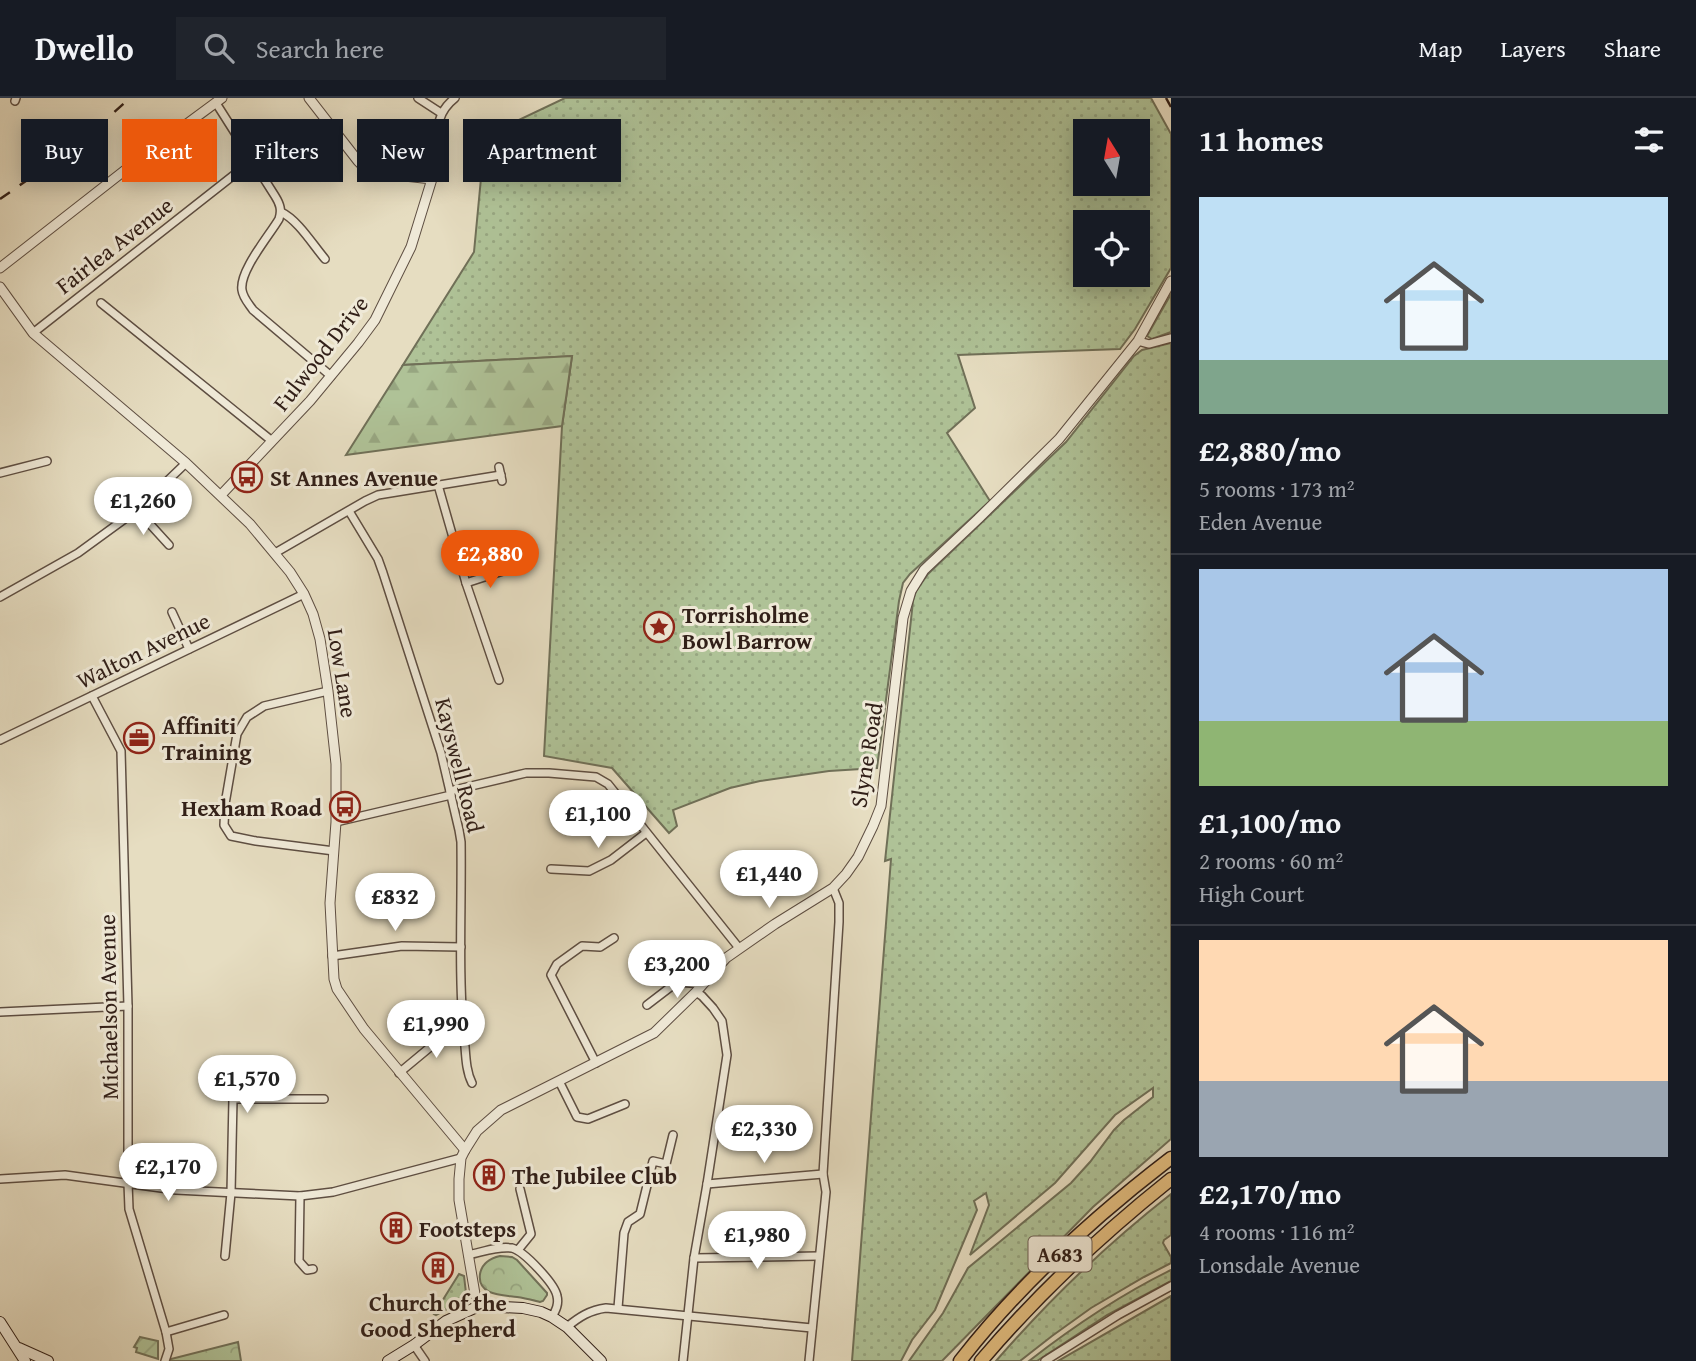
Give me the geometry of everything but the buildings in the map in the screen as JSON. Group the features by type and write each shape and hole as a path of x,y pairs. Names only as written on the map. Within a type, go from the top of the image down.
{"highway":[{"name":"A683","path":"960,1361 1036,1276 1094,1221 1171,1158"},
{"name":"A683","path":"981,1361 1017,1320 1079,1258 1171,1179"}],"main road":[{"path":"388,1361 414,1346 446,1321 479,1306 523,1308 541,1312 567,1326 601,1361"},
{"path":"0,1322 25,1361"},
{"path":"15,1346 48,1361"}],"street":[{"path":"309,98 357,160"},
{"path":"418,98 442,113 445,106 455,98"},
{"path":"0,268 138,160 219,101 231,122"},
{"name":"Fulwood Drive","path":"441,119 442,113"},
{"name":"Fairlea Avenue","path":"33,334 231,177"},
{"path":"266,182 281,212 243,276 245,299 253,310 331,376"},
{"name":"Fulwood Drive","path":"221,495 310,401 375,320 411,247 431,182"},
{"path":"281,212 294,221 325,259"},
{"name":"Slyne Road","path":"463,1154 477,1131 494,1115 654,1032 739,948 832,888 846,874 858,857 881,806 904,618 911,591 924,570 1059,439 1138,341 1171,281"},
{"name":"Low Lane","path":"0,286 33,334 221,495 275,553 304,594 320,639 337,778 330,903 334,979 337,989 364,1029 463,1154"},
{"path":"101,303 272,441"},
{"path":"1138,341 1149,344 1171,338"},
{"path":"0,473 47,461"},
{"path":"0,597 78,552 137,510 186,463"},
{"path":"275,553 379,495 501,474"},
{"path":"438,485 466,583 499,680"},
{"path":"137,510 169,545"},
{"name":"Kayswell Road","path":"349,511 378,559 441,753 451,793 461,842 463,1023 467,1070 472,1083"},
{"path":"466,583 506,570"},
{"name":"Walton Avenue","path":"0,740 304,594"},
{"path":"172,612 189,649"},
{"path":"328,691 264,706 247,717 237,734 224,825 231,836 334,851"},
{"name":"Michaelson Avenue","path":"92,696 121,751 128,1006 128,1182 130,1209 166,1332 169,1349 165,1361"},
{"path":"336,822 526,773 596,777 608,784 739,948"},
{"path":"551,869 589,870 611,860 646,833"},
{"path":"809,1361 826,1192 823,1174 839,922 839,903 832,888"},
{"path":"596,1063 551,975 557,964 582,946 600,947 614,938"},
{"path":"332,956 402,946 461,947"},
{"path":"647,1005 677,982 703,984"},
{"path":"683,1361 694,1258 727,1055 722,1021 696,992"},
{"path":"0,1012 128,1006"},
{"path":"400,1073 458,1024 463,1023"},
{"path":"559,1081 577,1117 588,1119 625,1104"},
{"path":"225,1256 231,1193 233,1099 324,1098"},
{"path":"618,1308 624,1233 628,1222 640,1214 653,1161 666,1164 673,1135"},
{"path":"0,1179 65,1175 176,1190 300,1196 333,1192 463,1154 459,1200 479,1306"},
{"path":"707,1184 823,1174"},
{"path":"518,1250 531,1234 520,1189"},
{"path":"300,1196 299,1262 307,1270 313,1269"},
{"path":"468,1255 502,1247 518,1250 525,1255 556,1290 558,1303 552,1317"},
{"path":"694,1258 819,1256"},
{"path":"1045,1361 1118,1315 1171,1286"},
{"path":"567,1326 590,1311 618,1308 812,1328"},
{"path":"166,1332 224,1315"},
{"path":"414,1346 425,1361"}],"green space":[{"path":"565,98 1151,98 1171,134 1171,268 1120,349 958,355 975,408 947,433 990,501 903,583 877,768 829,771 730,788 673,810 677,826 669,833 612,768 544,756 562,426 572,356 403,365 474,252 481,182 621,182 621,119 521,119"},
{"path":"1171,294 1171,332 1152,339 1147,336"},
{"path":"1171,343 1171,1139 1093,1207 942,1361 909,1361 943,1313 968,1268 1071,1183 1114,1130 1153,1097 1153,1088 1115,1115 1055,1183 970,1255 989,1205 986,1193 974,1201 977,1210 935,1310 912,1340 901,1361 852,1361 891,859 885,861 916,591 928,574 1066,442 1134,356 1142,350"},
{"path":"572,356 562,426 346,455 403,365"},
{"path":"1171,1194 1171,1235 1163,1243 1171,1257 1171,1263 1091,1308 1020,1361 996,1361 1079,1273"},
{"path":"500,1256 517,1260 547,1293 543,1301 498,1295 483,1287 480,1274 483,1267"},
{"path":"1171,1270 1171,1281 1107,1315 1037,1361 1029,1361 1098,1312"},
{"path":"459,1274 464,1276 465,1299 434,1314"},
{"path":"1171,1296 1171,1361 1058,1361"},
{"path":"140,1337 158,1341 158,1359 136,1352 137,1348 134,1347"},
{"path":"238,1342 241,1361 171,1361 171,1359"}],"railway":[{"path":"0,199 62,156 130,98"},
{"path":"1166,98 1171,107"}],"place":[{"name":"St Annes Avenue","path":"247,477"},
{"name":"Torrisholme Bowl Barrow","path":"659,627"},
{"name":"Affiniti Training","path":"139,738"},
{"name":"Hexham Road","path":"345,807"},
{"name":"The Jubilee Club","path":"489,1175"},
{"name":"Footsteps","path":"396,1228"},
{"name":"Church of the Good Shepherd","path":"438,1268"}]}
